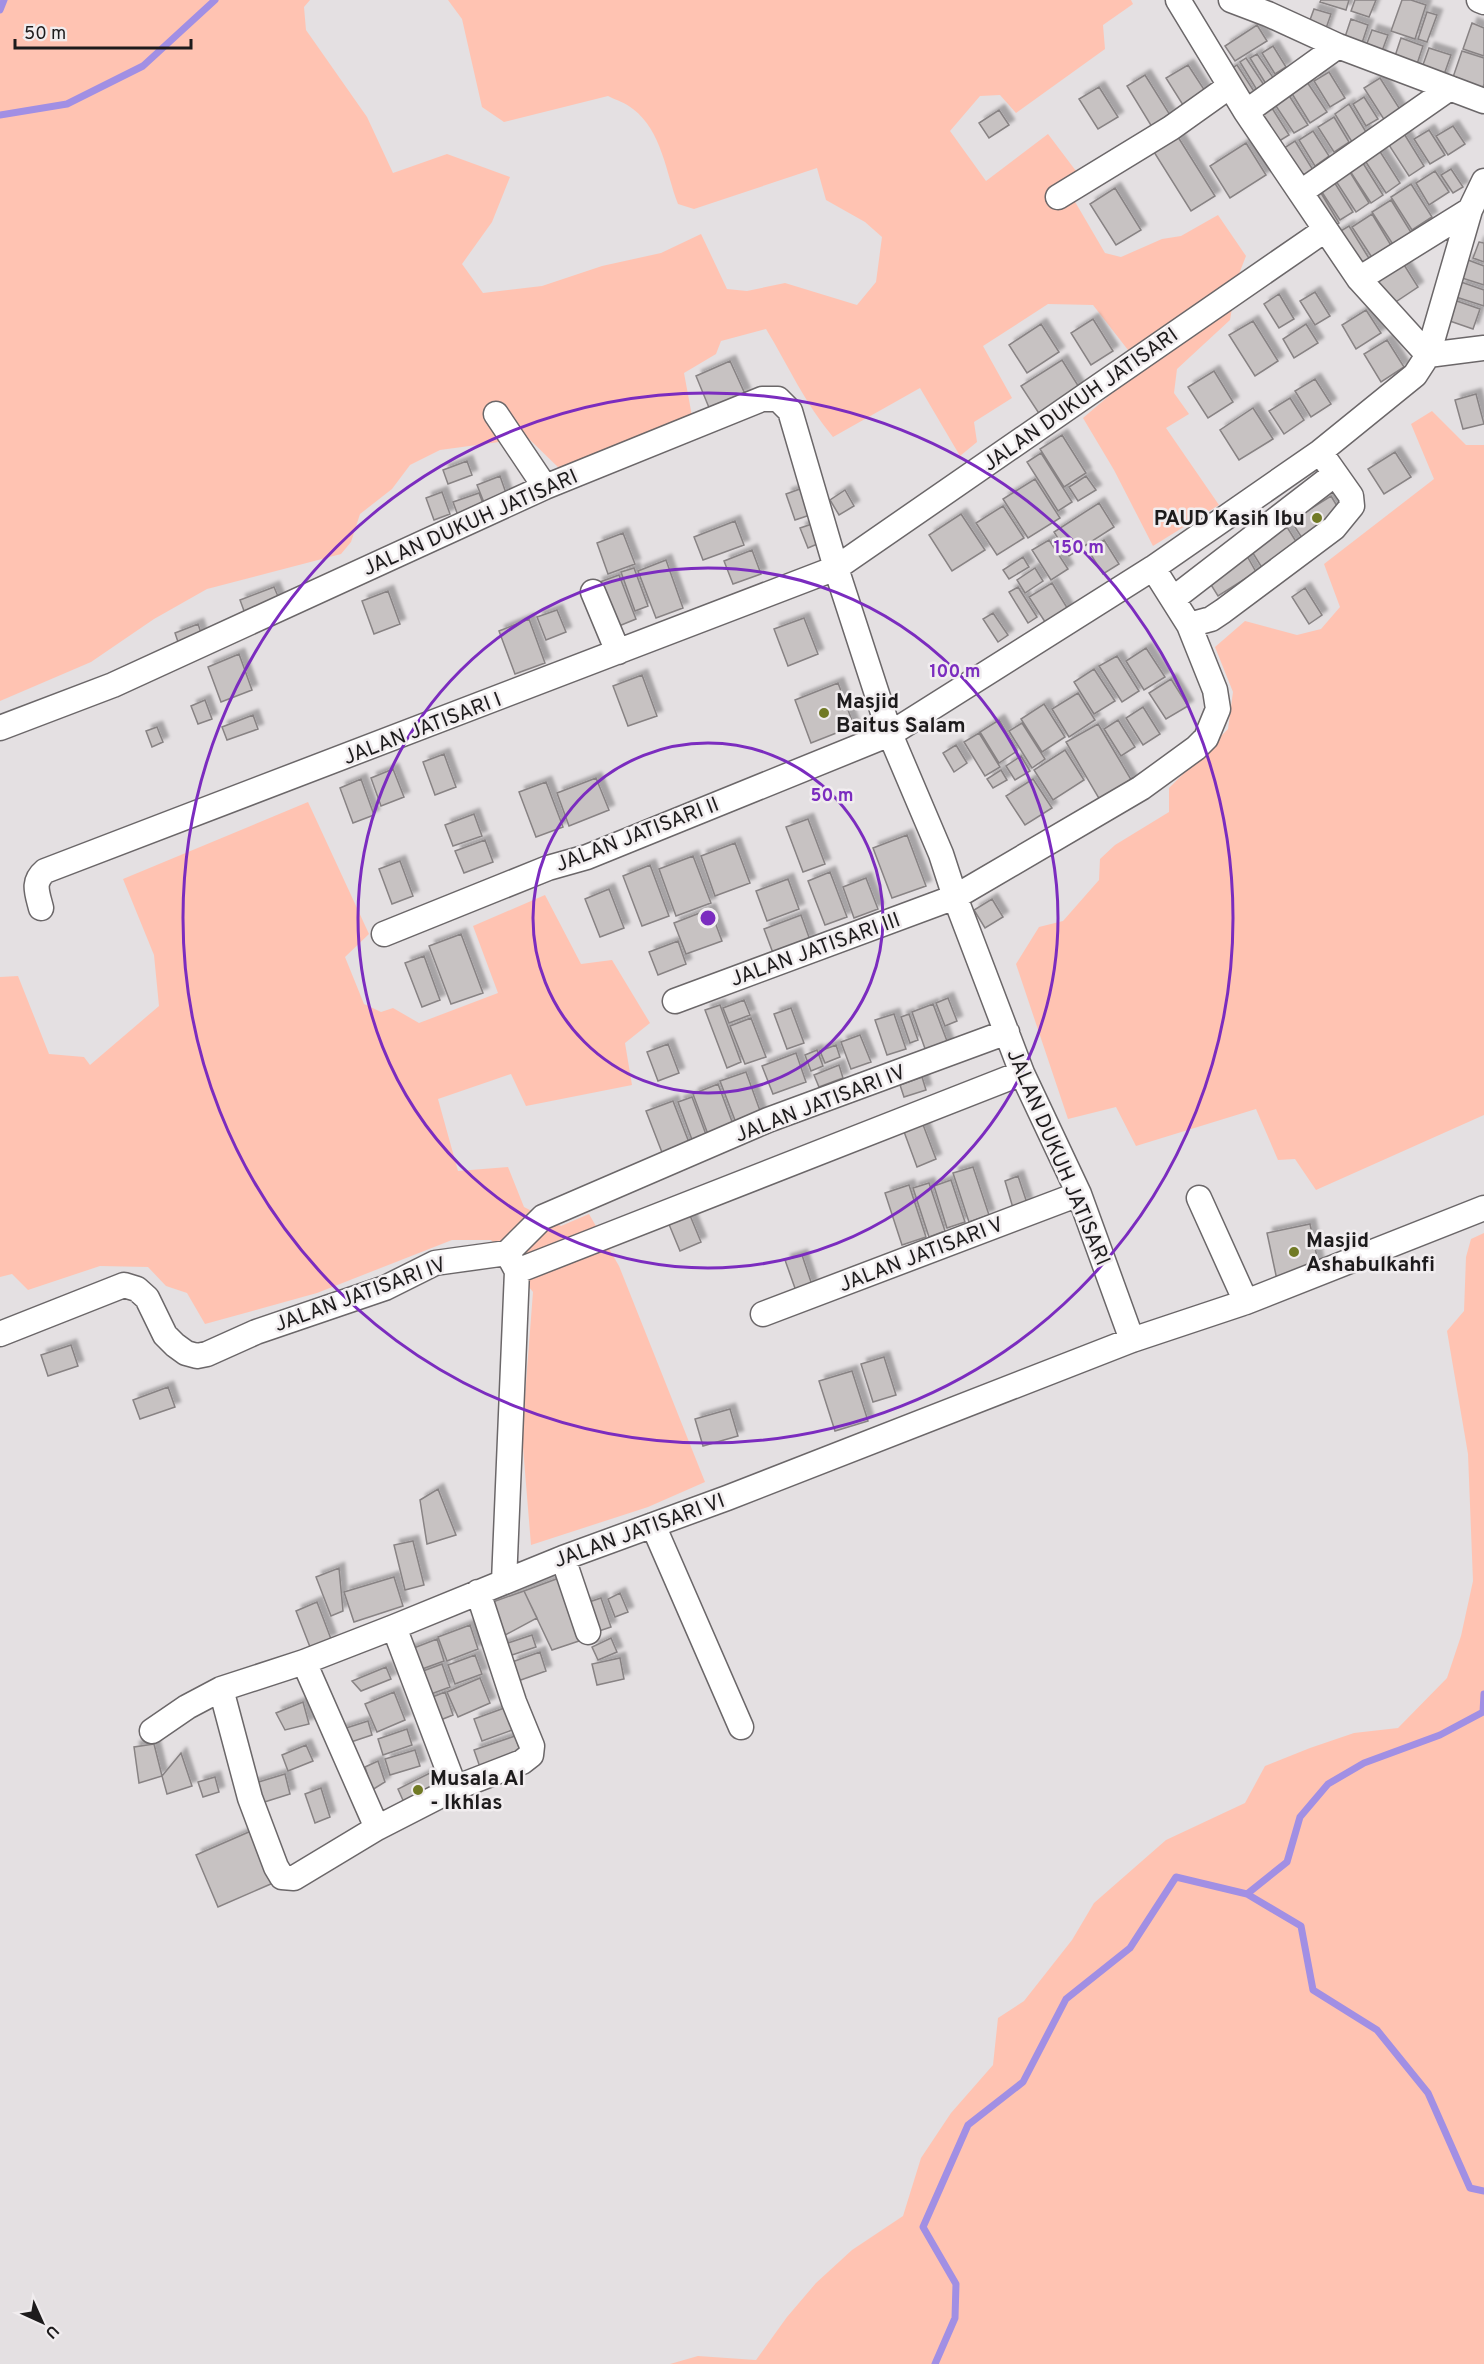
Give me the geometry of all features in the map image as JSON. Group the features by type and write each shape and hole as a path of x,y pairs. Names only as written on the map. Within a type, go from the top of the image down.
{"street":[{"path":"1178,0 1246,112 1359,279 1428,356"},
{"path":"1231,0 1338,46 1484,101"},
{"path":"1479,0 1484,2"},
{"path":"1246,112 1338,46"},
{"path":"1058,197 1170,128 1230,86"},
{"path":"1301,192 1450,88"},
{"path":"890,734 1153,568 1320,452 1415,375 1428,356 1470,210 1484,181"},
{"path":"1359,279 1470,210"},
{"name":"JALAN DUKUH JATISARI","path":"836,568 1325,230"},
{"path":"1428,356 1484,348"},
{"name":"JALAN DUKUH JATISARI","path":"0,728 113,685 545,487 762,399 778,399 790,411 836,568 890,734 941,854 1022,1073 1079,1194 1132,1340"},
{"path":"496,414 545,487"},
{"path":"1189,625 1211,619 1224,611 1334,528 1352,506 1351,496 1320,452"},
{"path":"1173,599 1335,474"},
{"name":"JALAN JATISARI I","path":"40,908 35,886 45,871 836,568"},
{"path":"955,897 1141,788 1197,748 1206,738 1218,709 1215,690 1189,625 1153,568"},
{"path":"593,592 618,652"},
{"name":"JALAN JATISARI II","path":"384,934 548,868 587,857 890,734"},
{"name":"JALAN JATISARI III","path":"675,1000 955,897"},
{"name":"JALAN JATISARI IV","path":"0,1334 124,1285 137,1289 147,1298 165,1335 175,1345 186,1353 197,1356 207,1354 256,1332 385,1288 435,1263 512,1262 543,1217 768,1120 1007,1032"},
{"path":"504,1582 512,1262 1022,1073"},
{"name":"JALAN JATISARI V","path":"763,1314 1079,1194"},
{"path":"1199,1198 1246,1302"},
{"path":"1132,1340 1246,1302 1484,1208"},
{"name":"JALAN JATISARI VI","path":"152,1731 187,1707 220,1689 304,1662 394,1628 563,1558 727,1498 1132,1340"},
{"path":"653,1524 741,1727"},
{"path":"563,1558 588,1632"},
{"path":"220,1689 250,1798 276,1867 282,1877 294,1878 377,1828 455,1788 522,1762 531,1755 532,1751 478,1592"},
{"path":"394,1628 455,1788"},
{"path":"304,1662 377,1828"}],"shaded area":[{"path":"0,0 310,0 304,7 306,30 367,117 393,173 447,154 510,177 492,222 462,264 483,293 542,286 602,266 661,253 701,234 727,289 747,291 785,283 857,305 876,282 882,237 865,222 826,200 817,168 694,209 678,204 662,153 651,129 643,118 624,103 608,96 504,122 482,107 462,19 448,0 1131,0 1133,4 1103,25 1105,49 1016,113 1000,95 980,96 950,131 986,181 1048,134 1079,175 1074,200 1105,253 1121,257 1162,239 1181,236 1218,215 1246,256 1237,279 1230,320 1177,369 1174,393 1189,414 1166,428 1219,505 1153,546 1114,470 1083,418 1138,371 1128,350 1093,305 1048,304 983,346 1012,398 974,422 977,442 960,456 920,388 833,437 805,398 766,329 721,341 716,354 684,373 692,416 560,469 528,438 440,450 410,465 392,489 360,514 351,542 341,554 207,589 154,619 91,662 0,701"},
{"path":"1432,411 1466,445 1484,445 1484,1115 1316,1190 1295,1159 1278,1160 1256,1109 1136,1146 1116,1107 1068,1119 1016,964 1039,927 1063,921 1099,880 1100,859 1115,845 1169,812 1169,788 1228,729 1233,692 1215,647 1245,621 1297,635 1321,629 1340,607 1324,564 1434,479 1411,424"},
{"path":"308,802 369,934 345,957 364,1004 381,1012 393,1008 419,1023 498,993 473,926 545,895 581,964 612,960 650,1023 625,1043 632,1085 526,1106 511,1074 438,1099 458,1171 508,1167 524,1207 561,1226 589,1214 619,1266 705,1482 648,1507 531,1545 522,1435 533,1292 491,1240 452,1240 317,1293 205,1324 187,1293 166,1286 148,1267 100,1266 28,1290 12,1274 0,1277 0,977 18,976 49,1054 84,1057 90,1065 159,1006 154,955 123,879"},
{"path":"1484,1233 1484,2364 670,2364 698,2356 756,2360 787,2317 816,2283 852,2250 903,2216 921,2158 951,2113 993,2065 998,2018 1024,2001 1072,1940 1094,1903 1166,1840 1245,1803 1265,1766 1354,1733 1398,1728 1447,1678 1461,1636 1473,1581 1468,1454 1447,1331 1464,1311 1466,1257 1471,1239"}],"building":[{"path":"1321,0 1349,0 1346,10 1320,2"},
{"path":"1355,0 1376,0 1369,17 1351,11"},
{"path":"1402,0 1411,0 1426,5 1415,39 1391,31"},
{"path":"1314,9 1331,14 1324,34 1307,28"},
{"path":"1427,12 1437,15 1427,42 1418,39"},
{"path":"1351,19 1368,25 1360,49 1343,43"},
{"path":"1472,23 1484,28 1484,56 1463,49"},
{"path":"1257,25 1267,41 1235,61 1225,46"},
{"path":"1372,30 1388,35 1379,59 1363,54"},
{"path":"1401,38 1423,46 1414,73 1392,65"},
{"path":"1273,46 1286,67 1275,74 1262,53"},
{"path":"1429,48 1451,55 1441,83 1419,76"},
{"path":"1462,51 1484,58 1484,84 1480,96 1450,86"},
{"path":"1257,54 1274,79 1266,84 1250,58"},
{"path":"1246,58 1264,85 1257,90 1240,62"},
{"path":"1188,65 1205,91 1183,105 1166,78"},
{"path":"1237,65 1257,96 1244,104 1225,73"},
{"path":"1329,72 1345,98 1330,107 1314,81"},
{"path":"1145,75 1170,115 1152,127 1127,86"},
{"path":"1380,78 1401,111 1385,121 1364,88"},
{"path":"1307,82 1327,112 1310,123 1291,92"},
{"path":"1099,87 1118,117 1098,129 1079,99"},
{"path":"1288,94 1308,125 1294,133 1274,103"},
{"path":"1364,97 1378,119 1366,126 1353,104"},
{"path":"1349,104 1366,132 1352,142 1335,114"},
{"path":"1270,105 1289,135 1276,143 1257,113"},
{"path":"999,110 1009,125 989,138 979,123"},
{"path":"1334,117 1349,142 1334,152 1318,127"},
{"path":"1453,126 1465,144 1448,155 1436,136"},
{"path":"1429,130 1445,155 1430,164 1414,139"},
{"path":"1313,131 1329,156 1315,166 1299,140"},
{"path":"1403,132 1424,166 1409,176 1387,142"},
{"path":"1178,137 1215,196 1191,211 1154,152"},
{"path":"1295,141 1313,170 1299,178 1281,150"},
{"path":"1246,143 1266,175 1230,198 1210,166"},
{"path":"1379,150 1400,183 1386,193 1364,159"},
{"path":"1361,160 1383,195 1371,203 1348,168"},
{"path":"1348,169 1369,203 1356,212 1334,178"},
{"path":"1451,169 1463,187 1453,193 1441,175"},
{"path":"1435,171 1449,192 1429,205 1416,183"},
{"path":"1331,177 1353,212 1340,220 1318,186"},
{"path":"1411,184 1432,217 1412,230 1391,197"},
{"path":"1115,188 1141,230 1116,245 1090,204"},
{"path":"1318,188 1339,223 1328,230 1306,196"},
{"path":"1391,200 1412,234 1394,246 1372,212"},
{"path":"1372,214 1392,247 1373,259 1352,227"},
{"path":"1349,226 1370,260 1355,269 1334,235"},
{"path":"1479,242 1484,243 1484,262 1473,258"},
{"path":"1401,260 1418,287 1391,305 1373,278"},
{"path":"1468,260 1484,266 1484,285 1462,278"},
{"path":"1461,282 1484,290 1484,306 1456,297"},
{"path":"1315,292 1330,316 1315,325 1300,301"},
{"path":"1279,294 1294,319 1279,328 1264,304"},
{"path":"1451,299 1480,309 1473,329 1444,319"},
{"path":"1366,310 1381,333 1356,349 1342,325"},
{"path":"1093,319 1113,351 1091,365 1071,333"},
{"path":"1253,321 1278,361 1255,376 1229,335"},
{"path":"1041,324 1059,352 1027,373 1009,345"},
{"path":"1306,324 1318,343 1294,358 1283,339"},
{"path":"1387,340 1404,367 1381,382 1364,354"},
{"path":"1062,360 1082,392 1042,418 1021,386"},
{"path":"730,361 745,394 710,410 696,376"},
{"path":"1214,371 1233,402 1208,418 1188,387"},
{"path":"1315,379 1331,404 1311,417 1295,391"},
{"path":"1476,394 1484,424 1463,429 1455,400"},
{"path":"1290,398 1304,420 1284,434 1269,411"},
{"path":"1253,408 1273,439 1239,460 1220,430"},
{"path":"1062,435 1086,473 1064,487 1040,449"},
{"path":"1395,452 1411,477 1384,494 1368,469"},
{"path":"1041,453 1072,502 1058,511 1027,462"},
{"path":"467,461 472,475 448,484 443,470"},
{"path":"500,476 507,496 485,505 477,485"},
{"path":"1086,476 1096,490 1078,501 1069,487"},
{"path":"1035,479 1060,518 1028,538 1003,499"},
{"path":"800,489 810,515 795,520 786,494"},
{"path":"845,490 854,506 839,515 830,500"},
{"path":"442,492 450,514 434,520 426,498"},
{"path":"479,493 486,511 460,521 453,502"},
{"name":"PAUD Kasih Ibu","path":"1331,496 1343,516 1304,541 1291,521"},
{"path":"1099,503 1114,527 1069,556 1054,532"},
{"path":"1003,506 1024,538 997,555 976,523"},
{"path":"961,514 985,550 952,571 929,535"},
{"path":"735,521 744,545 703,560 694,537"},
{"path":"815,523 822,542 808,548 800,528"},
{"path":"1287,527 1300,548 1264,571 1251,550"},
{"path":"623,533 635,564 608,574 597,543"},
{"path":"1049,540 1068,569 1051,580 1032,550"},
{"path":"1104,540 1119,564 1103,574 1088,550"},
{"path":"752,550 761,574 733,584 724,561"},
{"path":"1247,556 1256,572 1218,596 1208,580"},
{"path":"1023,557 1029,567 1009,579 1003,570"},
{"path":"666,560 683,608 656,618 638,571"},
{"path":"634,568 648,606 635,611 621,572"},
{"path":"1035,568 1043,581 1025,593 1017,580"},
{"path":"619,575 636,619 614,628 597,583"},
{"path":"1052,583 1069,611 1047,625 1029,597"},
{"path":"274,587 282,606 247,619 240,600"},
{"path":"1018,587 1037,617 1028,623 1009,592"},
{"path":"1305,588 1322,615 1309,624 1292,597"},
{"path":"388,591 400,624 374,634 362,601"},
{"path":"557,610 566,632 546,640 537,617"},
{"path":"993,613 1008,635 998,642 983,619"},
{"path":"804,618 818,654 788,666 774,629"},
{"path":"529,619 545,663 515,674 499,631"},
{"path":"198,624 204,642 181,651 175,633"},
{"path":"1146,648 1165,677 1144,690 1126,661"},
{"path":"239,654 252,690 221,702 208,667"},
{"path":"1117,656 1139,691 1122,702 1099,666"},
{"path":"1094,669 1115,701 1094,714 1074,682"},
{"path":"642,675 657,716 628,726 613,686"},
{"path":"1171,679 1188,706 1166,719 1149,693"},
{"name":"Masjid Baitus Salam","path":"838,683 854,726 811,743 795,700"},
{"path":"1078,693 1095,720 1069,737 1052,709"},
{"path":"205,700 212,719 198,724 191,706"},
{"path":"1044,704 1065,737 1042,752 1021,719"},
{"path":"1143,707 1160,734 1143,745 1126,718"},
{"path":"253,715 258,729 227,740 222,727"},
{"path":"999,720 1017,751 999,763 980,732"},
{"path":"1118,720 1135,747 1121,756 1104,729"},
{"path":"1022,723 1045,759 1032,768 1009,731"},
{"path":"1098,724 1136,788 1104,807 1066,742"},
{"path":"157,727 163,742 152,747 146,731"},
{"path":"979,733 1000,767 985,776 964,742"},
{"path":"956,745 967,763 954,772 943,753"},
{"path":"1065,750 1084,780 1053,800 1034,770"},
{"path":"444,754 456,787 435,795 423,762"},
{"path":"1021,756 1030,771 1015,780 1006,766"},
{"path":"393,769 404,797 381,806 371,778"},
{"path":"1001,770 1007,780 993,788 987,779"},
{"path":"596,778 609,810 569,826 557,793"},
{"path":"361,779 374,815 353,823 340,788"},
{"path":"1033,779 1052,808 1025,825 1006,796"},
{"path":"546,782 563,827 536,837 519,792"},
{"path":"474,814 482,836 453,846 445,825"},
{"path":"808,819 825,864 803,872 786,827"},
{"path":"907,835 926,886 892,898 873,848"},
{"path":"485,840 493,862 464,873 455,851"},
{"path":"735,843 750,883 715,896 701,856"},
{"path":"693,856 711,903 676,916 659,869"},
{"path":"400,861 413,896 392,904 379,869"},
{"path":"650,865 669,916 642,926 623,876"},
{"path":"830,872 847,917 825,925 808,881"},
{"path":"866,878 878,909 854,918 843,887"},
{"path":"788,879 799,909 767,921 756,891"},
{"path":"609,889 624,928 600,937 585,899"},
{"path":"992,899 1003,917 985,928 974,910"},
{"path":"710,909 722,941 686,954 674,923"},
{"path":"801,915 810,940 773,953 764,929"},
{"path":"461,934 483,993 451,1004 429,946"},
{"path":"678,941 686,964 658,975 649,952"},
{"path":"424,956 440,1000 422,1007 405,963"},
{"path":"948,998 957,1021 945,1026 936,1003"},
{"path":"744,1000 750,1015 729,1023 723,1008"},
{"path":"933,1004 950,1049 928,1057 912,1012"},
{"path":"720,1005 741,1062 727,1068 705,1010"},
{"path":"791,1008 804,1043 787,1049 774,1014"},
{"path":"894,1014 906,1049 887,1055 875,1020"},
{"path":"909,1014 918,1040 910,1043 901,1017"},
{"path":"751,1018 766,1057 745,1064 730,1026"},
{"path":"860,1035 871,1062 851,1069 841,1042"},
{"path":"668,1044 679,1073 658,1081 647,1052"},
{"path":"836,1045 840,1057 825,1063 820,1051"},
{"path":"817,1050 823,1066 811,1071 805,1055"},
{"path":"796,1053 806,1082 773,1094 762,1066"},
{"path":"839,1065 843,1078 819,1087 814,1075"},
{"path":"746,1072 763,1119 738,1128 720,1081"},
{"path":"922,1077 926,1090 904,1097 900,1085"},
{"path":"718,1084 734,1127 709,1137 693,1094"},
{"path":"692,1097 708,1140 694,1145 678,1102"},
{"path":"673,1101 690,1145 663,1155 646,1111"},
{"path":"922,1122 936,1159 917,1167 903,1129"},
{"path":"973,1167 989,1215 969,1222 953,1173"},
{"path":"1018,1176 1027,1203 1013,1208 1005,1181"},
{"path":"951,1180 965,1222 947,1228 934,1186"},
{"path":"929,1183 945,1231 929,1237 913,1188"},
{"path":"909,1185 926,1237 902,1245 885,1193"},
{"path":"689,1213 701,1242 680,1251 668,1222"},
{"name":"Masjid Ashabulkahfi","path":"1310,1224 1320,1271 1277,1280 1267,1233"},
{"path":"802,1255 812,1285 796,1291 785,1260"},
{"path":"71,1345 78,1366 48,1376 41,1355"},
{"path":"884,1357 896,1395 873,1402 861,1364"},
{"path":"852,1371 868,1421 835,1431 819,1381"},
{"path":"168,1387 175,1407 140,1419 133,1400"},
{"path":"730,1409 738,1436 703,1446 695,1419"},
{"path":"438,1489 456,1535 427,1544 420,1500"},
{"path":"413,1541 424,1585 405,1590 394,1545"},
{"path":"339,1568 343,1611 331,1616 316,1577"},
{"path":"394,1577 403,1606 354,1622 344,1592"},
{"path":"559,1578 582,1640 552,1650 524,1591"},
{"path":"524,1591 537,1618 496,1640 487,1604"},
{"path":"620,1593 628,1612 615,1617 608,1599"},
{"path":"601,1598 611,1627 590,1634 580,1605"},
{"path":"317,1602 331,1639 310,1647 296,1611"},
{"path":"470,1625 478,1649 447,1661 438,1637"},
{"path":"532,1635 536,1647 503,1658 499,1646"},
{"path":"611,1638 617,1652 598,1660 592,1647"},
{"path":"437,1639 444,1661 414,1672 406,1651"},
{"path":"540,1652 546,1671 518,1681 512,1662"},
{"path":"475,1655 482,1674 455,1684 448,1665"},
{"path":"620,1658 624,1679 597,1685 592,1664"},
{"path":"442,1664 450,1687 423,1697 415,1674"},
{"path":"386,1667 391,1679 361,1691 352,1681"},
{"path":"480,1678 490,1703 458,1717 447,1692"},
{"path":"394,1692 405,1720 377,1732 365,1704"},
{"path":"445,1692 453,1715 433,1723 425,1700"},
{"path":"303,1702 309,1724 285,1730 276,1713"},
{"path":"507,1707 515,1729 482,1741 474,1719"},
{"path":"368,1721 372,1735 345,1744 340,1730"},
{"path":"407,1729 412,1745 383,1755 378,1739"},
{"path":"515,1736 523,1759 482,1773 474,1750"},
{"path":"154,1744 162,1776 139,1783 134,1747"},
{"path":"306,1745 313,1761 288,1771 282,1755"},
{"path":"415,1750 420,1766 390,1775 385,1759"},
{"path":"181,1753 192,1786 167,1794 162,1776"},
{"path":"378,1761 385,1782 372,1790 365,1767"},
{"name":"Musala Al - Ikhlas","path":"430,1773 439,1792 406,1807 398,1789"},
{"path":"285,1774 290,1794 258,1804 252,1784"},
{"path":"215,1777 219,1792 203,1797 198,1782"},
{"path":"321,1788 330,1817 315,1823 305,1794"},
{"path":"251,1831 273,1883 218,1907 196,1855"}],"waterway":[{"path":"0,10 4,0"},
{"path":"0,115 67,104 143,66 215,0"},
{"path":"935,2364 955,2318 956,2284 923,2227 968,2125 1023,2082 1066,1999 1130,1948 1176,1877 1247,1894 1287,1862 1300,1817 1328,1784 1364,1763 1440,1735 1483,1712 1484,1694"},
{"path":"1247,1894 1301,1926 1313,1990 1377,2030 1428,2093 1470,2188 1484,2191"}],"place":[{"name":"PAUD Kasih Ibu","path":"1317,518"},
{"name":"Masjid Baitus Salam","path":"824,713"},
{"name":"Masjid Ashabulkahfi","path":"1294,1252"},
{"name":"Musala Al - Ikhlas","path":"418,1790"}]}
